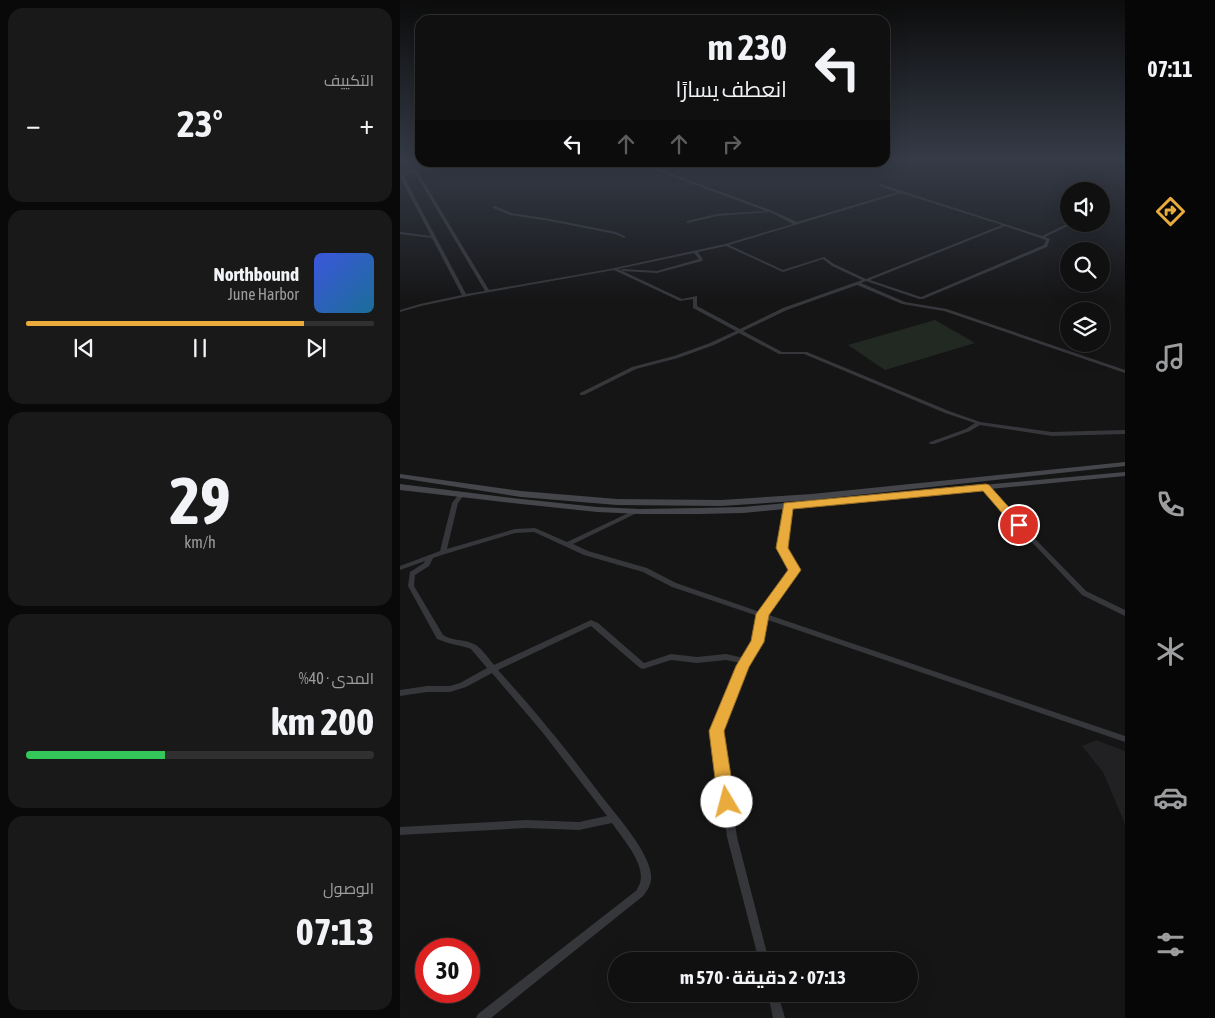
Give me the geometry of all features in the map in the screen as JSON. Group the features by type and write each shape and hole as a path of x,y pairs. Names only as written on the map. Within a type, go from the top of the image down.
{"main road":[{"path":"400,476 521,494 617,502 739,502 812,497 1125,464"},
{"path":"1084,469 1093,472 1096,475 1093,477"},
{"path":"1050,472 1049,476 1057,480"},
{"path":"400,487 528,503 637,511 744,510 1125,474"},
{"path":"968,480 974,489"}],"street":[{"path":"416,207 465,296"},
{"path":"437,207 488,292"},
{"path":"494,207 510,214 608,231 624,238"},
{"path":"757,207 797,224"},
{"path":"400,311 465,296 610,270 726,245 854,207"},
{"path":"726,245 783,272 824,258 836,267 866,280 921,298 1046,246 1048,238 1044,236 946,207"},
{"path":"688,222 716,215 772,212"},
{"path":"582,394 634,368 676,357 739,331 785,309 1006,226"},
{"path":"1044,236 1060,228"},
{"path":"400,233 434,237"},
{"path":"610,270 657,272 701,260 695,252"},
{"path":"809,263 818,264"},
{"path":"827,266 836,267"},
{"path":"619,270 682,300 695,297 695,307 781,353 805,353 947,412 979,422 1052,434 1125,432"},
{"path":"857,283 904,303 945,310 1125,372"},
{"path":"932,443 968,430 979,422"},
{"path":"986,488 1006,512 1084,593 1125,613"},
{"path":"443,552 456,503 461,495"},
{"path":"762,952 732,837 717,731 746,661 757,642 762,614 795,570 782,548 788,506"},
{"path":"568,544 637,511"},
{"path":"400,568 443,552 525,529 535,530 586,553 645,570 674,585 1125,739"},
{"path":"430,557 427,564 411,576 413,591 440,637 443,640 463,642 474,646 552,738 614,819 646,869 647,884 645,889 482,1018"},
{"path":"400,693 428,689 450,689 472,682 492,669 591,623 643,666 670,657 697,660 726,657 746,661"},
{"path":"400,831 526,824 580,826 614,819"},
{"path":"775,1002 779,1018"}],"shaded area":[{"path":"935,320 975,343 885,370 848,345"},
{"path":"1096,740 1125,751 1125,824 1103,772 1082,746"}],"route":[{"path":"727,802 717,731 743,666 757,642 762,614 795,570 782,548 788,506 986,488 1019,525"}]}
